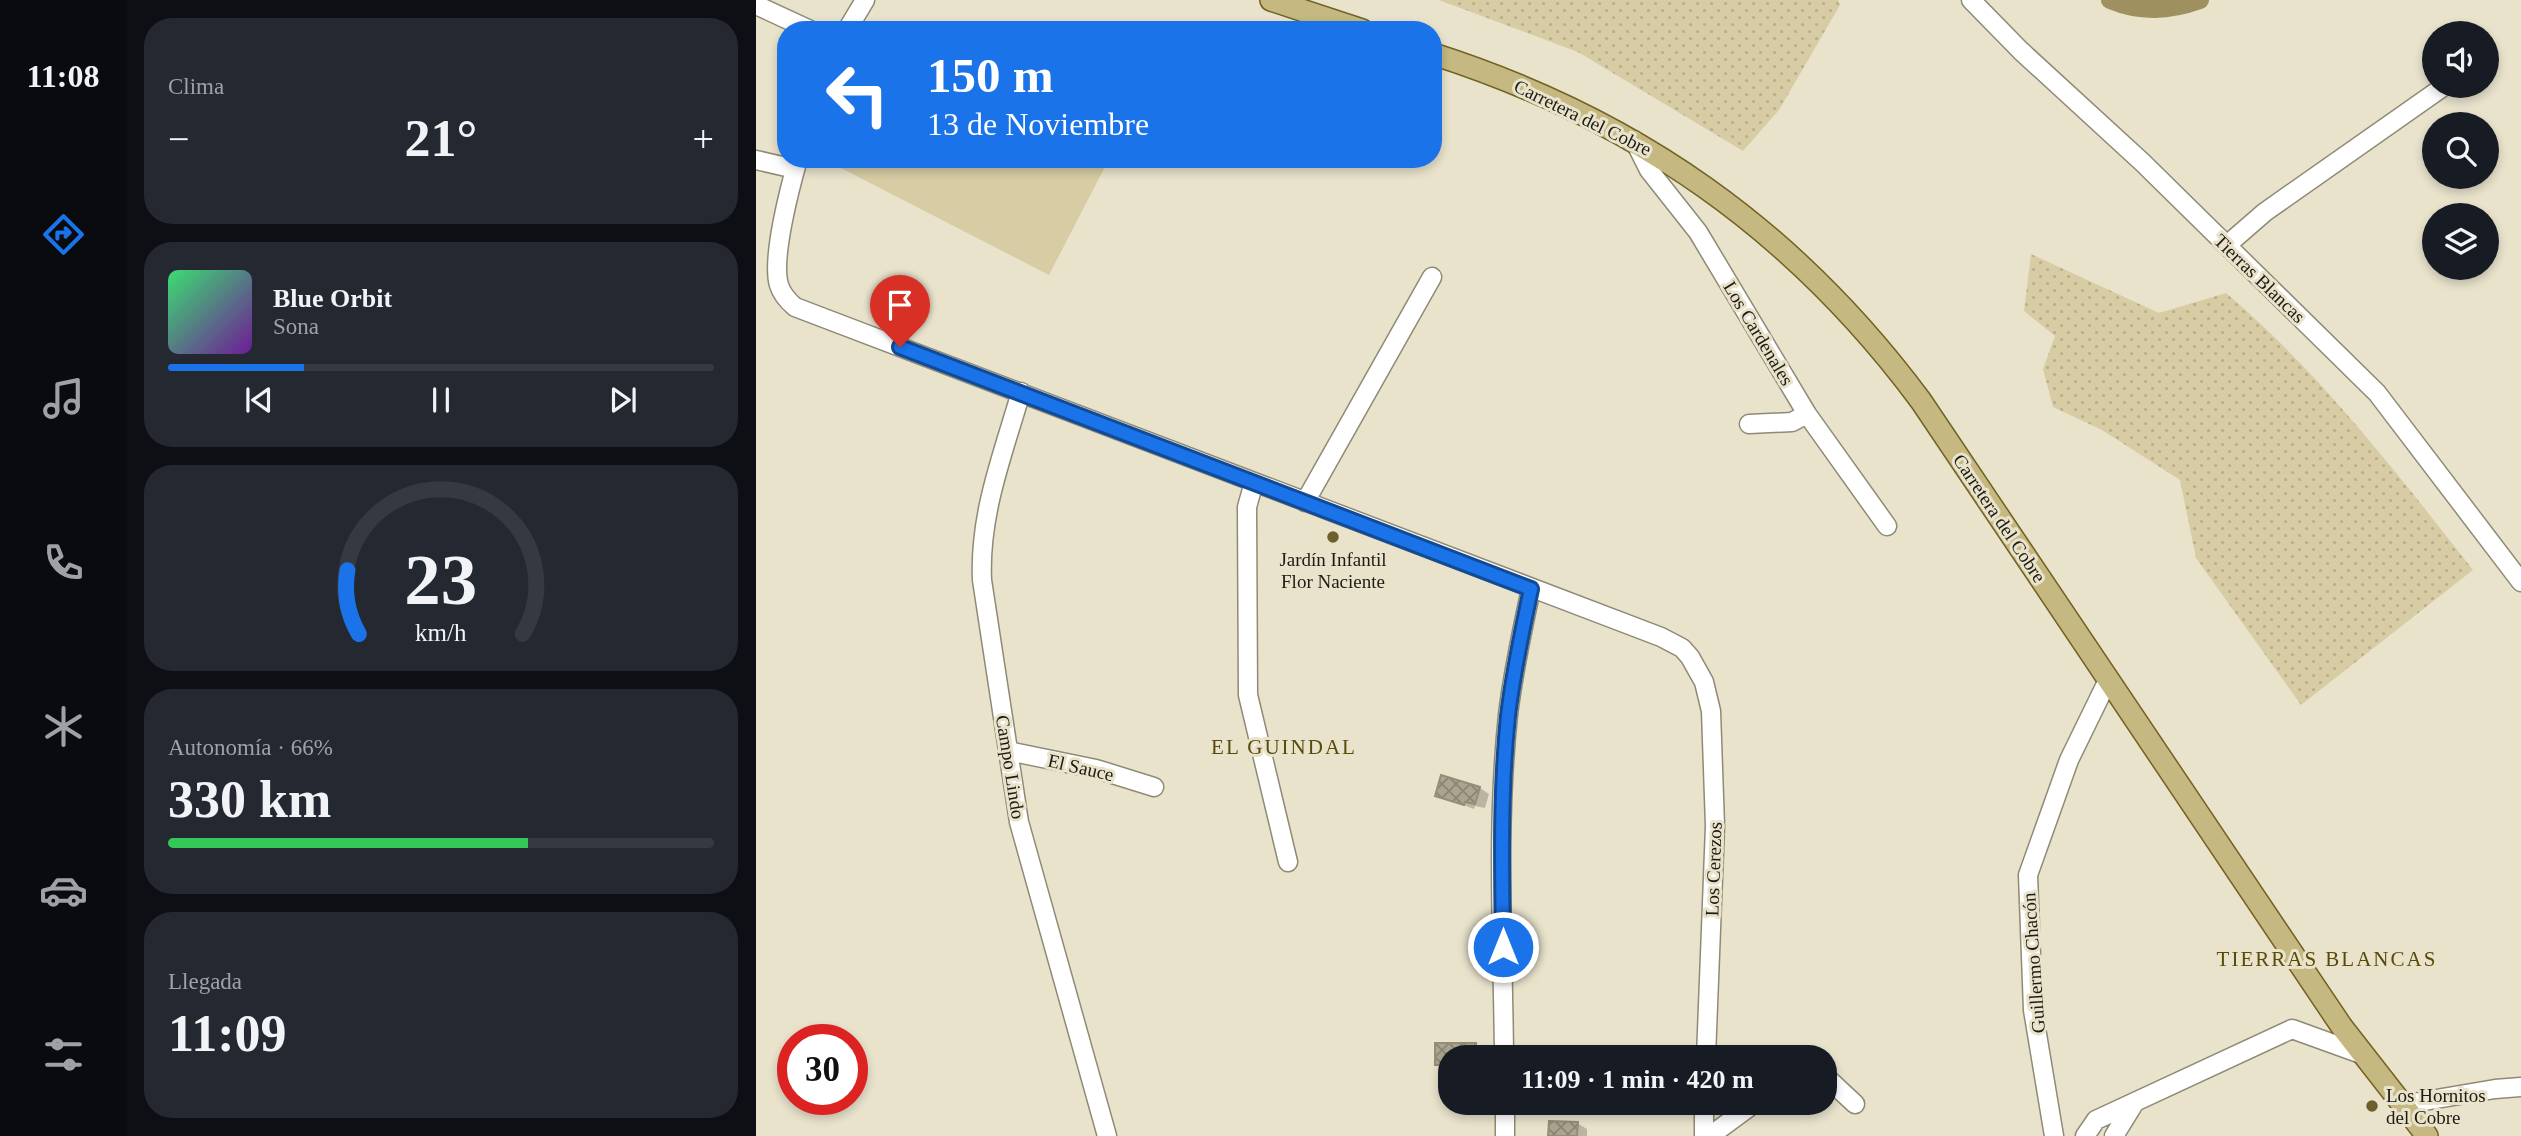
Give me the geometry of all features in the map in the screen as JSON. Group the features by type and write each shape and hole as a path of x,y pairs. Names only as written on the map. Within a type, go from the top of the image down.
{"main road":[{"path":"1271,0 1335,21"},
{"name":"Carretera del Cobre","path":"1442,57 1522,85 1634,140 1703,184 1761,228 1805,267 1867,331 1921,401 2364,1055 2421,1129"}],"street":[{"path":"850,21 855,0"},
{"path":"852,21 864,0"},
{"name":"Tierras Blancas","path":"1971,0 2227,245 2376,393 2521,582"},
{"path":"756,5 791,21"},
{"path":"2227,245 2265,212 2427,98"},
{"name":"Los Cardenales","path":"1634,140 1648,170 1698,232 1807,414 1887,526"},
{"path":"756,160 777,162"},
{"path":"796,168 777,270 779,287 788,301 803,312 1021,392 1531,589 1512,683 1505,747 1502,838 1504,1045"},
{"path":"1305,502 1432,277"},
{"name":"Campo Lindo","path":"1021,392 988,506 982,541 982,580 1019,822 1107,1136"},
{"path":"1749,424 1792,422 1807,414"},
{"path":"1254,482 1247,507 1248,695 1288,862"},
{"name":"Los Cerezos","path":"1531,589 1674,643 1690,657 1704,682 1711,711 1715,778 1706,1045"},
{"name":"Guillermo Chacón","path":"2054,1136 2033,1010 2028,875 2069,760 2108,680"},
{"name":"El Sauce","path":"1007,751 1096,769 1154,787"},
{"path":"2085,1136 2096,1120 2292,1029 2364,1055"},
{"path":"1837,1087 1855,1104"},
{"path":"2401,1105 2521,1087"},
{"path":"2114,1136 2135,1102"},
{"path":"1505,1115 1505,1136"},
{"path":"1704,1115 1704,1136"},
{"path":"1710,1136 1738,1115"}],"shaded area":[{"path":"1439,0 1838,0 1840,5 1779,110 1743,151 1578,52"},
{"path":"841,168 1104,168 1049,275"},
{"path":"2031,254 2159,313 2226,293 2261,324 2326,390 2473,570 2301,705 2196,558 2180,480 2102,430 2053,407 2043,369 2055,336 2024,311"}],"building":[{"path":"1441,775 1480,787 1475,804 1465,802 1464,805 1435,796"},
{"path":"1435,1043 1476,1043 1438,1045 1438,1065 1435,1065"},
{"path":"1549,1121 1578,1122 1577,1136 1548,1136"}],"waterway":[{"path":"2110,0 2144,9 2177,6 2200,0"}],"place":[{"name":"Jardín Infantil Flor Naciente","path":"1333,537"},
{"name":"Los Hornitos del Cobre","path":"2372,1106"}],"district":[{"name":"EL GUINDAL","path":"1284,747"},
{"name":"TIERRAS BLANCAS","path":"2327,959"}],"route":[{"path":"900,347 1531,589 1512,683 1505,747 1503,947"}]}
